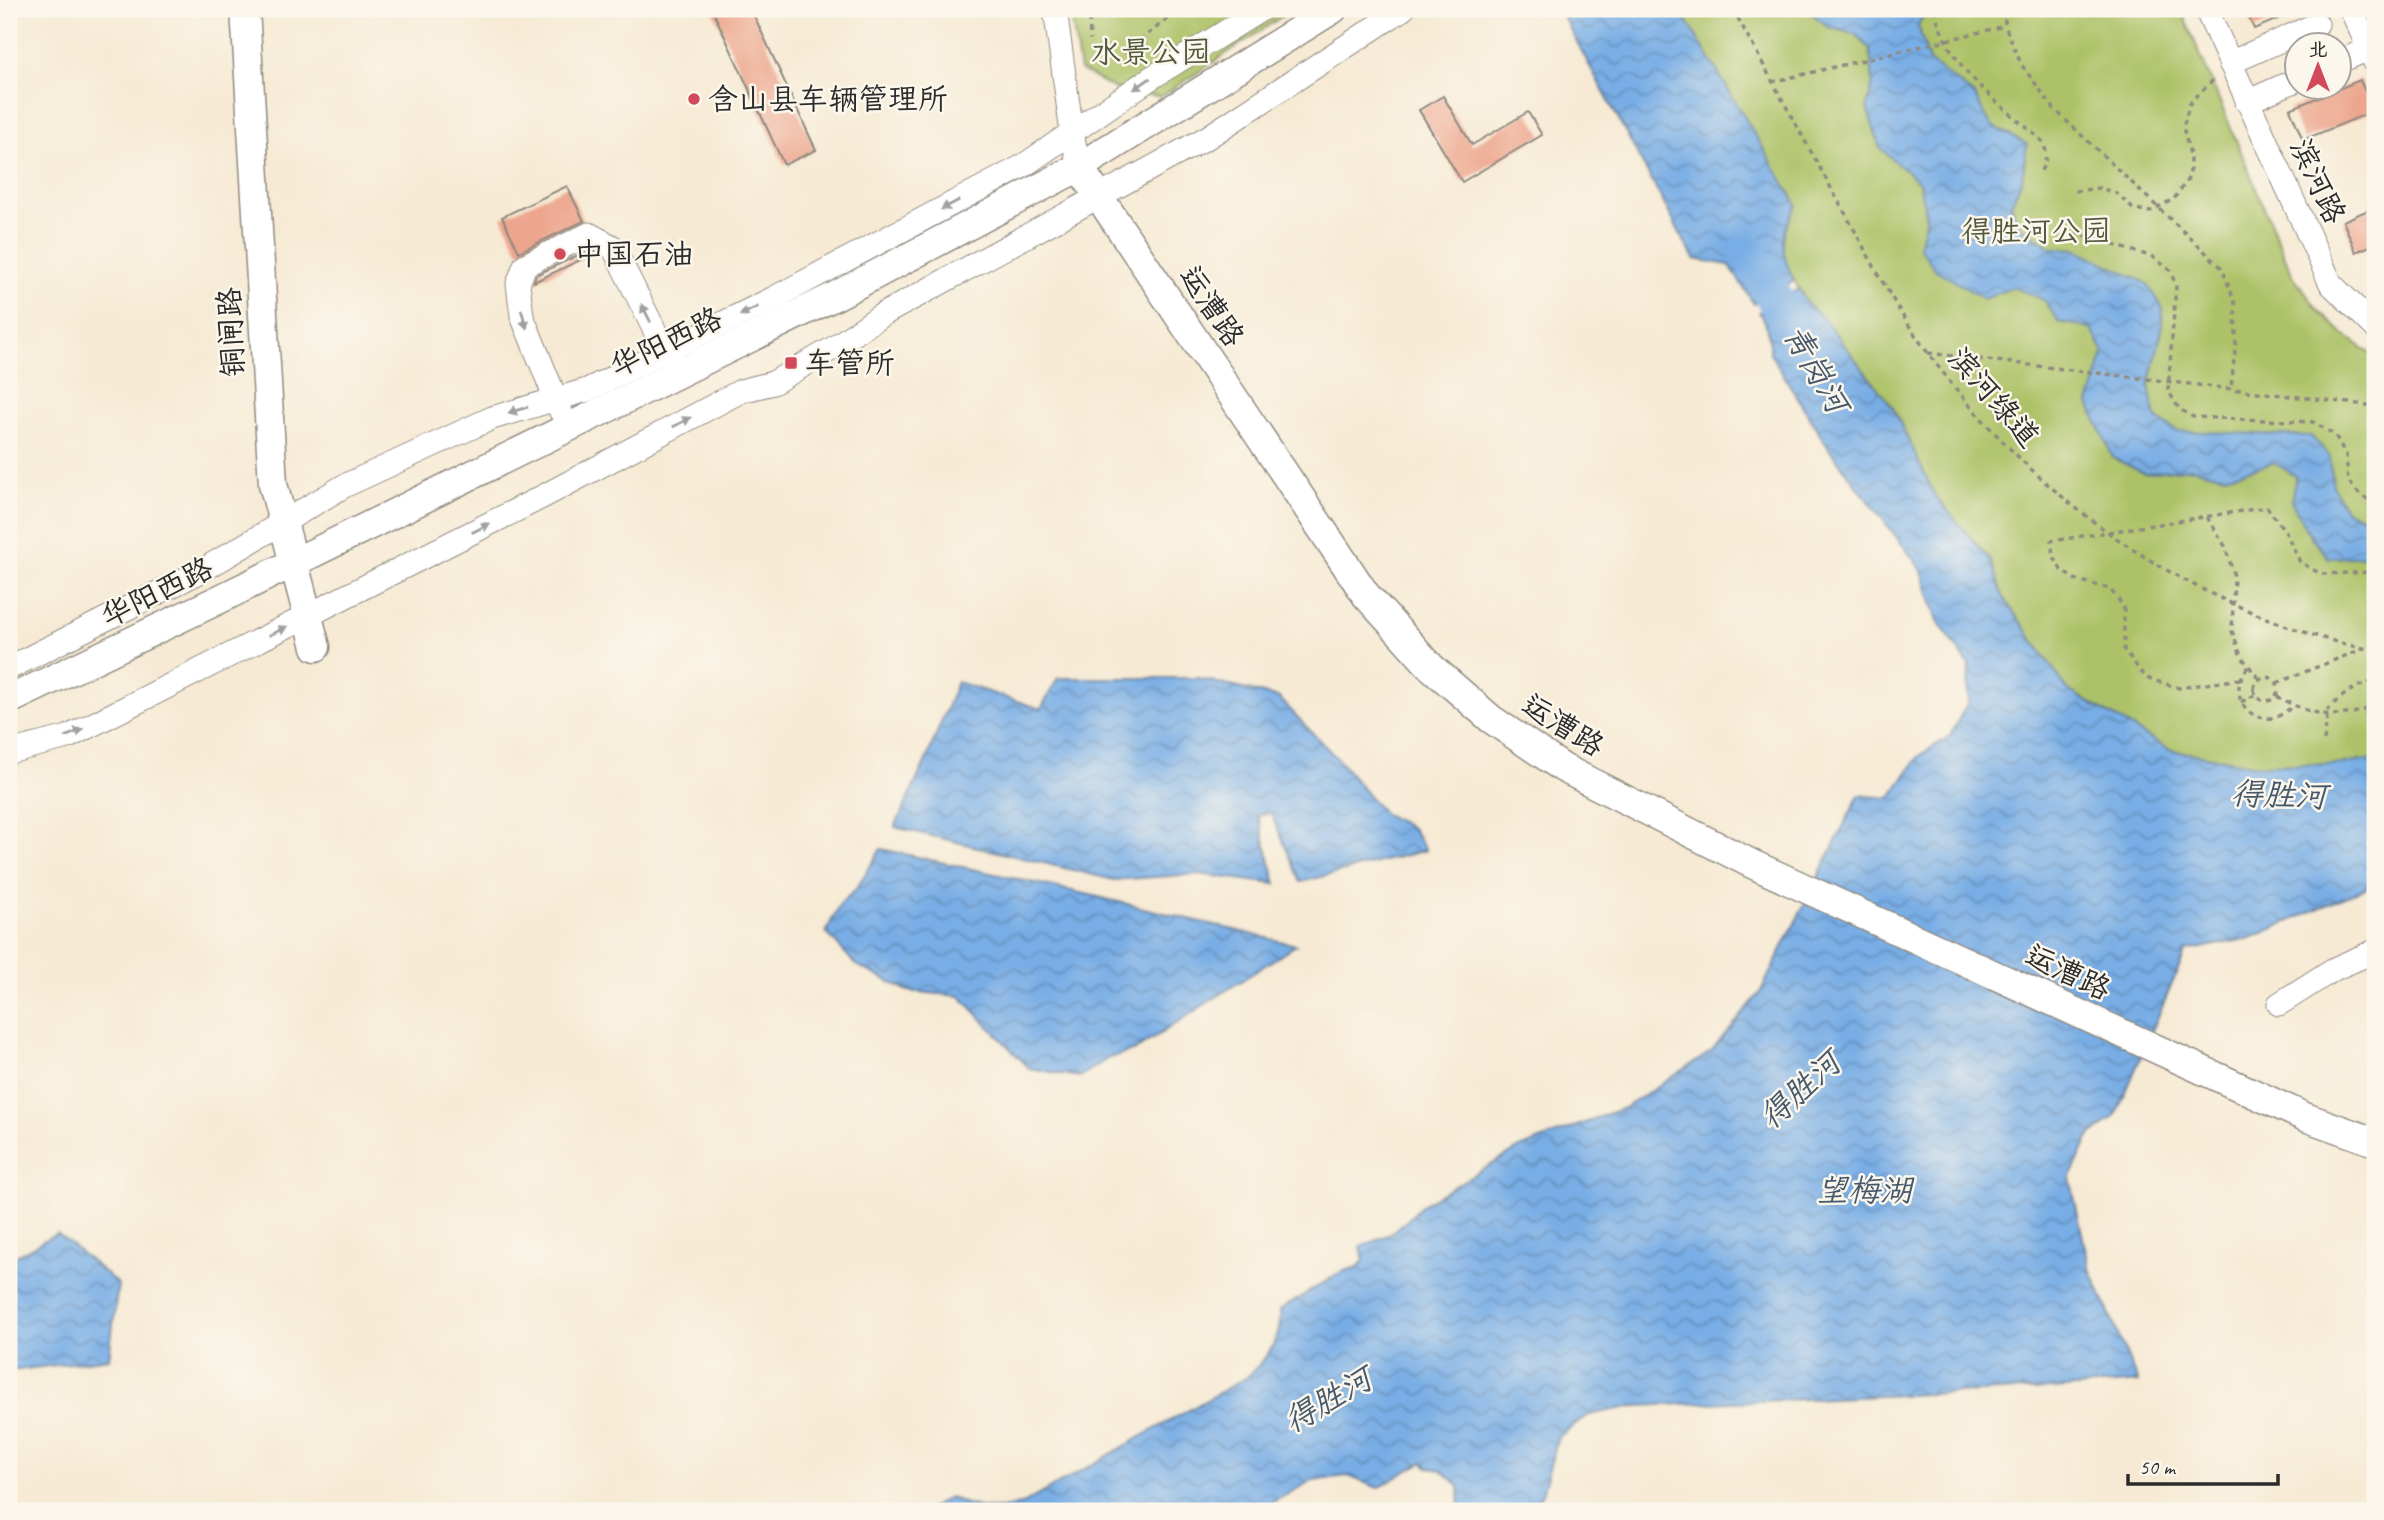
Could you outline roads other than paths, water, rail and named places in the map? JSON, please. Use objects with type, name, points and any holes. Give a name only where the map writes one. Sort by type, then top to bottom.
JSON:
[{"type":"main road","name":"铜闸路","points":[[245,9],[273,484],[316,647]]},
{"type":"main road","name":"华阳西路","points":[[9,700],[567,428],[671,363],[836,295],[1079,167],[1333,9]]},
{"type":"main road","name":"运漕路","points":[[1079,167],[1366,596],[1431,667],[1491,719],[1563,768],[1752,864],[2305,1117],[2375,1142]]},
{"type":"street","name":"运漕路","points":[[1055,9],[1079,167]]},
{"type":"street","points":[[9,668],[173,586],[344,486],[492,418],[671,363],[776,298],[1023,166],[1151,78],[1262,9]]},
{"type":"street","points":[[9,752],[68,737],[544,496],[741,391],[774,383],[835,347],[880,316],[1208,136],[1403,9]]},
{"type":"street","name":"滨河路","points":[[2206,9],[2331,284],[2375,327]]},
{"type":"street","points":[[2351,9],[2372,55],[2352,59]]},
{"type":"street","points":[[2230,64],[2318,24]]},
{"type":"street","points":[[2247,102],[2282,87]]},
{"type":"street","points":[[567,428],[522,316],[519,284],[525,265],[589,234],[613,247],[671,363]]},
{"type":"street","points":[[2279,1004],[2334,969],[2375,951]]},
{"type":"water","points":[[1559,9],[1680,9],[1797,205],[1787,225],[1783,243],[1794,281],[1754,304],[1729,265],[1694,259]]},
{"type":"water","points":[[1806,9],[1922,9],[1924,15],[1918,25],[1929,61],[1974,95],[1991,125],[2027,144],[2022,179],[2011,205],[2020,226],[2052,248],[2076,249],[2148,284],[2163,309],[2161,334],[2149,387],[2156,418],[2177,431],[2311,436],[2330,457],[2333,486],[2346,511],[2375,520],[2375,556],[2329,558],[2312,539],[2291,501],[2296,476],[2274,463],[2225,476],[2192,468],[2144,473],[2113,458],[2089,404],[2104,353],[2091,328],[2059,322],[2044,300],[2013,287],[1984,299],[1936,270],[1919,247],[1926,217],[1919,182],[1880,148],[1867,107],[1873,82],[1870,49],[1855,34],[1830,28]]},
{"type":"water","name":"望梅湖","points":[[1799,289],[1806,303],[1824,319],[1893,408],[1935,496],[1991,561],[2003,597],[2068,690],[2170,750],[2257,765],[2344,764],[2375,759],[2375,884],[2251,938],[2186,951],[2115,1117],[2089,1137],[2070,1178],[2089,1266],[2138,1382],[2052,1389],[1634,1406],[1589,1415],[1558,1437],[1537,1511],[1460,1511],[1459,1486],[1442,1470],[1429,1468],[1423,1462],[1378,1488],[1348,1476],[1313,1480],[1257,1511],[925,1511],[950,1497],[968,1505],[986,1508],[1005,1508],[1024,1503],[1247,1377],[1261,1363],[1276,1339],[1280,1310],[1341,1272],[1358,1267],[1364,1261],[1361,1246],[1387,1235],[1409,1219],[1422,1205],[1520,1148],[1626,1107],[1712,1051],[1760,993],[1859,795],[1890,798],[1919,756],[1950,736],[1968,702],[1969,665],[1938,621],[1921,569],[1829,449],[1770,353],[1768,331],[1759,312]]},
{"type":"water","points":[[1058,678],[1198,678],[1279,698],[1342,764],[1383,813],[1412,828],[1426,850],[1301,882],[1271,813],[1258,815],[1276,884],[1198,874],[1114,880],[895,827],[927,758],[957,682],[1041,709]]},
{"type":"water","points":[[881,849],[1090,895],[1296,945],[1135,1050],[1109,1058],[1079,1077],[1029,1068],[960,996],[908,991],[856,965],[826,932],[840,904],[856,889]]},
{"type":"water","points":[[57,1233],[118,1284],[109,1358],[9,1371],[9,1260]]},
{"type":"waterway","name":"青岗河","points":[[1747,249],[1801,345]]},
{"type":"place","name":"含山县车辆管理所","points":[[694,99]]},
{"type":"place","name":"中国石油","points":[[560,254]]},
{"type":"place","name":"车管所","points":[[791,363]]},
{"type":"park label","name":"水景公园","points":[[1151,52]]},
{"type":"park label","name":"得胜河公园","points":[[2036,231]]},
{"type":"water label","name":"得胜河","points":[[2279,795]]},
{"type":"water label","name":"得胜河","points":[[1800,1090]]},
{"type":"water label","name":"得胜河","points":[[1328,1400]]}]
